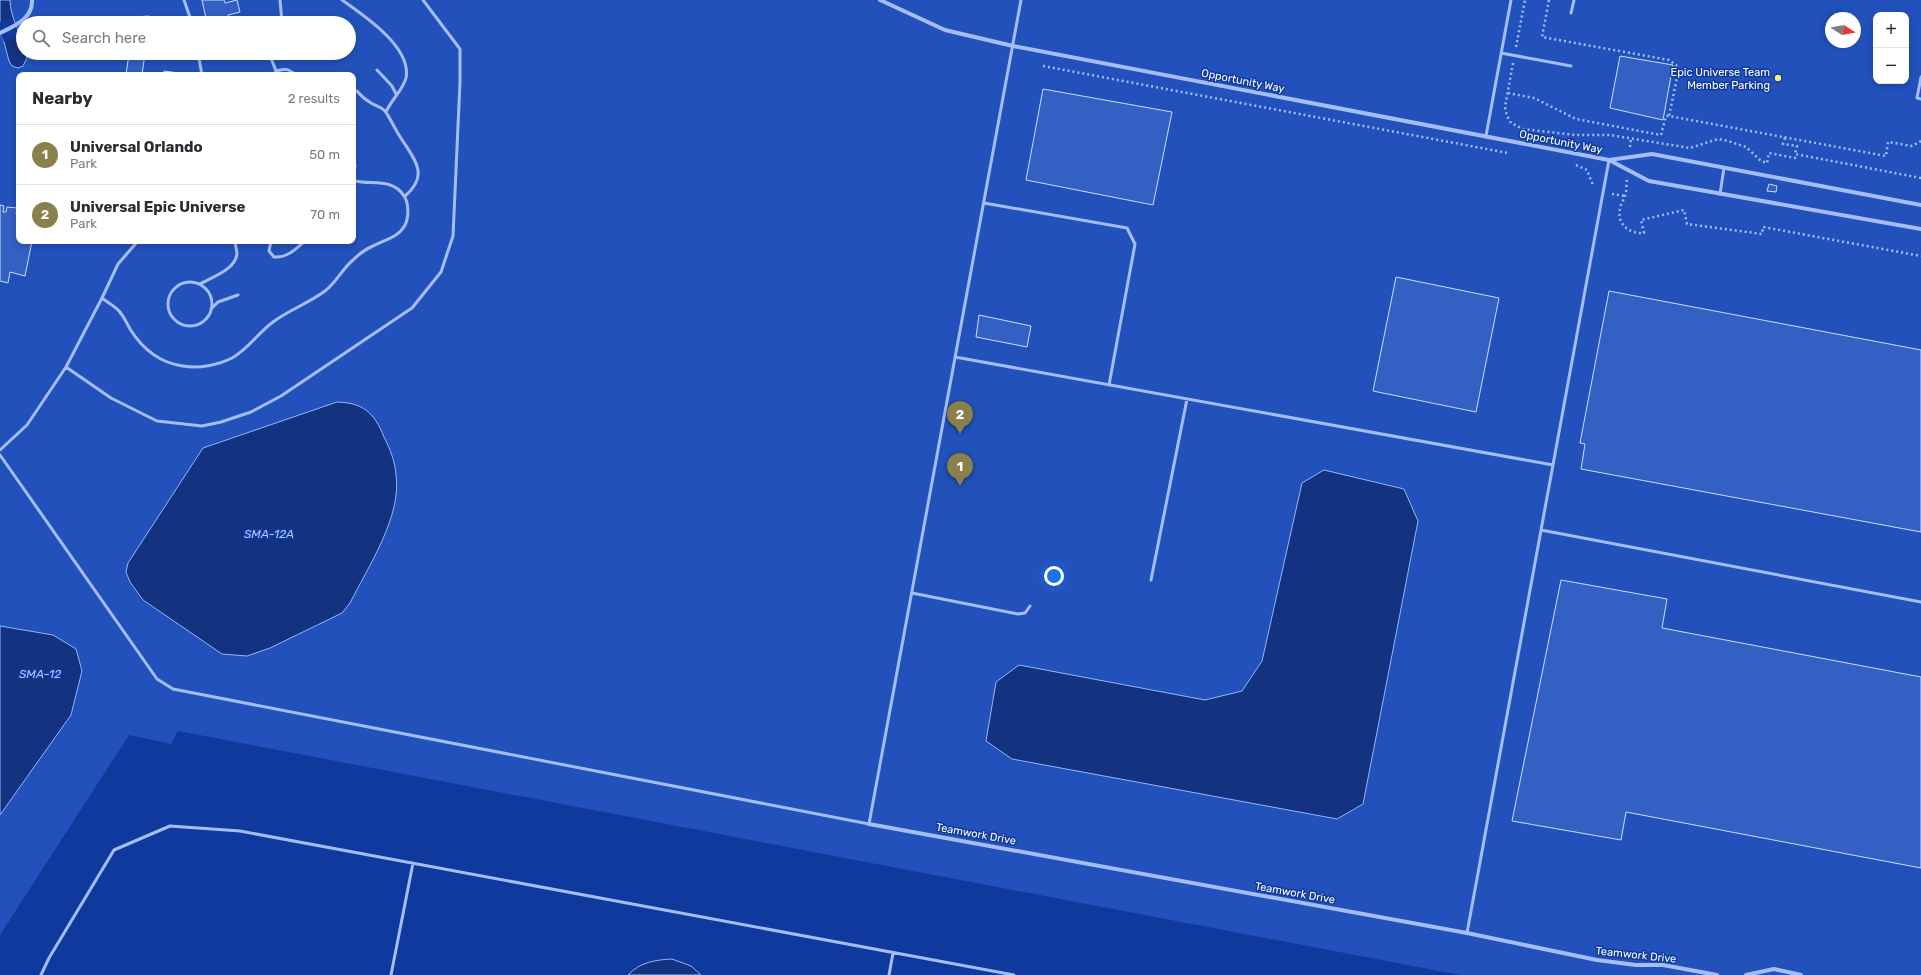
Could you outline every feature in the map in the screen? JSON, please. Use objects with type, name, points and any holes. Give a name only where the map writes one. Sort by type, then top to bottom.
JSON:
[{"type":"street","points":[[26,16],[32,7],[32,0]]},
{"type":"street","name":"Opportunity Way","points":[[880,0],[945,30],[1013,46],[1609,160],[1649,181],[1921,229]]},
{"type":"street","points":[[0,33],[16,25]]},
{"type":"street","name":"Opportunity Way","points":[[1609,160],[1652,154],[1921,204]]},
{"type":"street","name":"Teamwork Drive","points":[[869,824],[1467,933],[1597,960],[1636,965],[1663,965],[1717,975]]},
{"type":"street","points":[[1746,975],[1774,970],[1801,975]]},
{"type":"lane","points":[[184,0],[190,16]]},
{"type":"lane","points":[[280,0],[281,16]]},
{"type":"lane","points":[[342,0],[378,27],[403,57],[406,77],[386,112]]},
{"type":"lane","points":[[66,367],[111,398],[158,421],[185,426],[202,426],[221,422],[251,412],[281,396],[412,308],[441,272],[453,236],[460,82],[460,49],[423,0]]},
{"type":"lane","points":[[0,455],[157,679],[174,689],[869,824],[1022,0]]},
{"type":"lane","points":[[1486,136],[1511,0]]},
{"type":"lane","points":[[1571,13],[1574,0]]},
{"type":"lane","points":[[1501,53],[1571,66]]},
{"type":"lane","points":[[199,60],[201,72]]},
{"type":"lane","points":[[272,60],[276,71],[282,69],[292,72]]},
{"type":"lane","points":[[377,70],[392,86],[396,94]]},
{"type":"lane","points":[[1921,77],[1917,98],[1921,99]]},
{"type":"lane","points":[[357,91],[371,103],[386,112],[415,159],[418,169],[418,182],[413,190],[405,196]]},
{"type":"lane","points":[[1467,933],[1609,160]]},
{"type":"lane","points":[[1720,194],[1724,168]]},
{"type":"lane","points":[[102,298],[117,309],[140,343],[165,362],[194,368],[217,364],[241,353],[260,333],[278,318],[323,292],[333,284],[352,260],[371,246],[398,234],[405,225],[408,216],[408,205],[405,196],[396,188],[388,184],[356,183]]},
{"type":"lane","points":[[984,203],[1127,228],[1135,244],[1109,385]]},
{"type":"lane","points":[[0,450],[27,424],[66,367],[118,264],[135,244]]},
{"type":"lane","points":[[200,284],[227,269],[235,260],[237,254],[235,244]]},
{"type":"lane","points":[[270,244],[269,251],[274,257],[280,257],[291,253],[302,244]]},
{"type":"lane","points":[[211,309],[210,294],[200,284],[186,281],[174,288],[167,301],[170,315],[181,324],[189,326],[203,322],[211,309],[218,302],[238,295]]},
{"type":"lane","points":[[955,357],[1553,465]]},
{"type":"lane","points":[[1152,580],[1187,399]]},
{"type":"lane","points":[[1541,530],[1921,602]]},
{"type":"lane","points":[[912,593],[1018,614],[1025,614],[1030,606]]},
{"type":"lane","points":[[41,975],[49,958],[114,850],[170,826],[240,831],[1014,975]]},
{"type":"lane","points":[[391,975],[412,863]]},
{"type":"lane","points":[[889,975],[893,953]]},
{"type":"path","points":[[1525,0],[1505,107],[1507,116],[1511,123],[1523,129],[1575,136],[1592,134],[1631,138],[1690,148],[1718,139],[1746,147],[1761,161],[1767,163],[1769,153],[1795,158],[1797,146],[1783,144],[1785,138]]},
{"type":"path","points":[[1508,93],[1534,98],[1576,119],[1661,135],[1666,116],[1669,116],[1678,72],[1676,65],[1669,60],[1542,37],[1549,0]]},
{"type":"path","points":[[1043,66],[1511,153]]},
{"type":"path","points":[[1669,116],[1886,156],[1888,142],[1912,146],[1921,141]]},
{"type":"path","points":[[1629,157],[1631,138]]},
{"type":"path","points":[[1795,154],[1921,178]]},
{"type":"path","points":[[1570,164],[1587,170],[1593,183],[1593,190],[1625,196]]},
{"type":"path","points":[[1628,170],[1625,196],[1621,205],[1620,217],[1621,224],[1630,232],[1644,233],[1641,220],[1684,210],[1688,224],[1762,234],[1763,227],[1921,256]]},
{"type":"shaded area","points":[[0,0],[1921,0],[1921,975],[1460,975],[178,731],[171,744],[129,735],[0,935]]},
{"type":"water","points":[[0,0],[10,0],[12,14],[16,26],[16,60],[26,60],[23,66],[18,68],[12,66],[0,33]]},
{"type":"water","name":"SMA-12A","points":[[337,402],[354,404],[372,415],[388,446],[396,475],[394,507],[389,524],[382,541],[350,603],[342,613],[270,648],[247,656],[222,654],[143,600],[130,582],[126,572],[128,563],[203,448]]},
{"type":"water","points":[[1324,470],[1404,489],[1418,521],[1363,804],[1337,819],[1012,759],[986,741],[996,682],[1019,665],[1205,700],[1242,691],[1262,661],[1302,483]]},
{"type":"water","name":"SMA-12","points":[[0,626],[53,635],[76,649],[82,671],[71,715],[0,815]]},
{"type":"water","points":[[672,959],[691,966],[701,975],[628,975],[638,967],[648,962]]},
{"type":"pier","points":[[12,17],[16,26],[16,38],[4,42],[0,33],[0,22]]},
{"type":"building","points":[[202,0],[224,0],[225,3],[237,0],[240,12],[228,16],[205,16]]},
{"type":"building","points":[[1620,56],[1673,65],[1663,120],[1610,108]]},
{"type":"building","points":[[128,60],[144,60],[142,72],[126,72]]},
{"type":"building","points":[[1043,89],[1172,112],[1153,205],[1026,180]]},
{"type":"building","points":[[1769,184],[1777,186],[1776,192],[1767,191]]},
{"type":"building","points":[[0,205],[4,206],[3,212],[6,212],[7,207],[16,208],[16,244],[31,244],[25,276],[10,272],[8,283],[0,281]]},
{"type":"building","points":[[1396,277],[1499,298],[1476,412],[1373,391]]},
{"type":"building","points":[[1609,291],[1921,350],[1921,532],[1581,469],[1585,444],[1580,443]]},
{"type":"building","points":[[979,315],[1031,326],[1027,347],[976,337]]},
{"type":"building","points":[[1561,580],[1667,599],[1662,628],[1921,677],[1921,868],[1626,812],[1621,840],[1512,821]]},
{"type":"place","name":"Epic Universe Team Member Parking","points":[[1778,78]]},
{"type":"place","name":"Universal Epic Universe","points":[[960,434]]},
{"type":"place","name":"Universal Orlando","points":[[960,486]]}]
